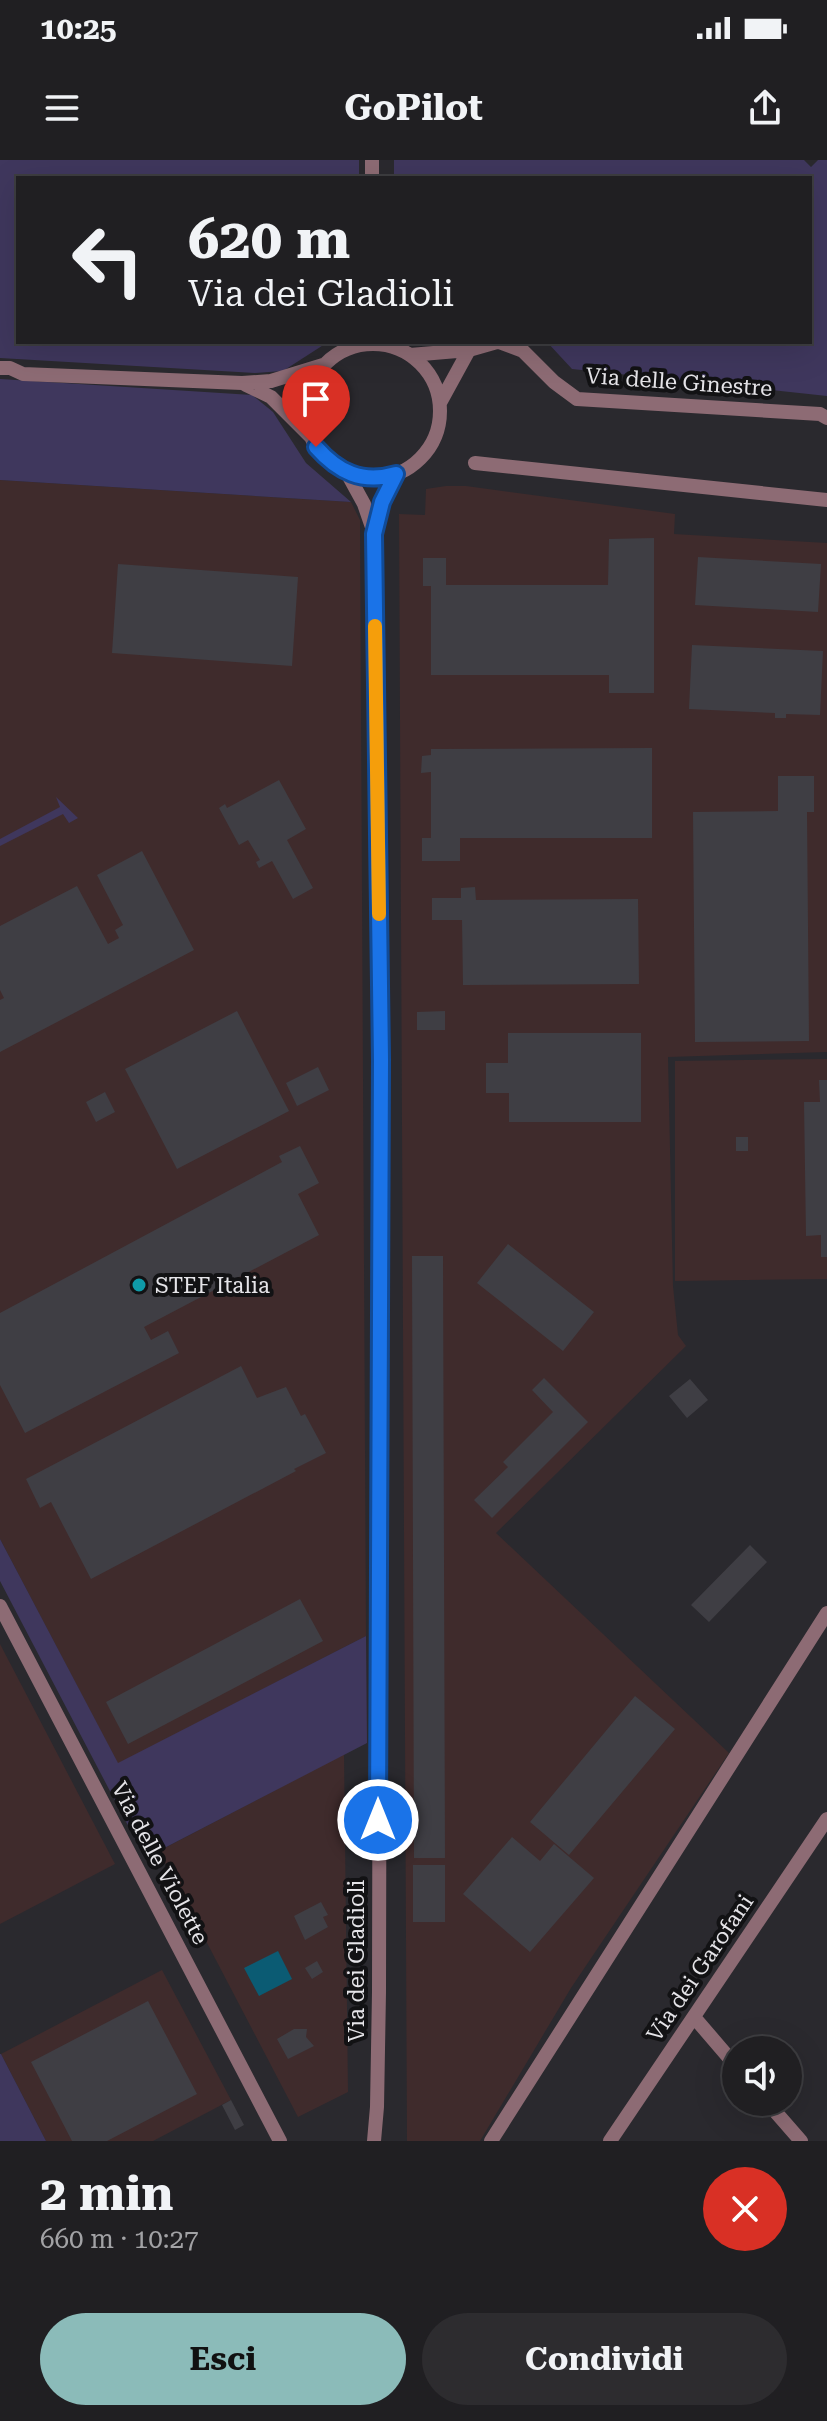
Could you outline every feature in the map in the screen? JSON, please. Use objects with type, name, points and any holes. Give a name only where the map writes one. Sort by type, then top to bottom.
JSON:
[{"type":"street","points":[[310,436],[305,413],[307,395],[316,373],[345,346],[384,344],[403,349],[421,363],[433,380],[440,403]]},
{"type":"street","name":"Via delle Ginestre","points":[[403,349],[469,350],[491,344]]},
{"type":"street","name":"Via delle Ginestre","points":[[504,344],[523,351],[554,382],[577,399],[820,414],[827,418]]},
{"type":"street","points":[[440,403],[469,350]]},
{"type":"street","points":[[0,375],[242,383],[271,381],[323,365]]},
{"type":"street","points":[[0,368],[10,368],[23,374]]},
{"type":"street","points":[[242,383],[271,397],[310,436]]},
{"type":"street","name":"Via dei Gladioli","points":[[373,2140],[379,2006],[381,1060],[374,534],[382,502],[396,474],[423,457],[434,439],[440,403]]},
{"type":"street","name":"Via dei Gladioli","points":[[310,436],[331,465],[347,473],[364,504],[374,534]]},
{"type":"street","points":[[475,463],[827,500]]},
{"type":"street","points":[[347,473],[370,479],[396,474]]},
{"type":"street","name":"Via delle Violette","points":[[0,1606],[280,2141]]},
{"type":"street","points":[[491,2141],[827,1613]]},
{"type":"street","name":"Via dei Garofani","points":[[610,2141],[827,1819]]},
{"type":"street","points":[[694,2017],[722,2050]]},
{"type":"street","points":[[779,2116],[801,2141]]},
{"type":"shaded area","points":[[0,160],[359,160],[359,176],[16,176],[16,344],[325,344],[283,371],[255,373],[0,358]]},
{"type":"shaded area","points":[[394,160],[804,160],[811,167],[818,160],[827,160],[827,396],[572,369],[549,344],[812,344],[812,176],[394,176]]},
{"type":"shaded area","points":[[0,379],[252,395],[273,412],[306,463],[351,502],[0,480]]},
{"type":"shaded area","points":[[0,480],[351,502],[360,520],[366,1636],[118,1764],[0,1539]]},
{"type":"shaded area","points":[[466,486],[675,514],[674,534],[827,543],[827,1052],[668,1057],[673,1286],[678,1335],[686,1346],[496,1533],[729,1753],[571,1988],[480,2141],[407,2141],[399,514],[425,515],[426,489]]},
{"type":"shaded area","points":[[56,797],[78,818],[69,823],[63,814],[0,846],[0,839],[60,807]]},
{"type":"shaded area","points":[[827,1059],[827,1279],[675,1281],[675,1061]]},
{"type":"shaded area","points":[[0,1539],[118,1763],[366,1636],[367,1743],[145,1858],[0,1581]]},
{"type":"shaded area","points":[[0,1644],[115,1864],[0,1924]]},
{"type":"shaded area","points":[[344,1754],[348,2092],[298,2117],[159,1851]]},
{"type":"shaded area","points":[[162,1970],[231,2100],[153,2141],[46,2141],[1,2054]]},
{"type":"shaded area","points":[[1,2054],[46,2141],[0,2141]]},
{"type":"water","points":[[278,1951],[292,1979],[259,1996],[244,1968]]},
{"type":"building","points":[[654,538],[654,693],[609,693],[609,675],[431,675],[431,586],[423,586],[423,558],[446,558],[446,585],[608,585],[609,539]]},
{"type":"building","points":[[698,557],[821,564],[818,612],[695,605]]},
{"type":"building","points":[[118,564],[298,577],[292,666],[112,653]]},
{"type":"building","points":[[692,645],[823,651],[820,715],[786,714],[786,718],[775,718],[775,713],[689,709]]},
{"type":"building","points":[[652,748],[652,838],[460,838],[460,861],[422,861],[422,838],[431,838],[431,772],[421,773],[422,756],[431,755],[431,749]]},
{"type":"building","points":[[778,776],[814,776],[814,812],[807,812],[809,1041],[695,1042],[693,812],[778,811]]},
{"type":"building","points":[[279,780],[306,829],[287,840],[313,888],[293,899],[272,861],[259,868],[256,862],[260,860],[248,840],[239,845],[219,808],[225,804],[227,808]]},
{"type":"building","points":[[142,851],[194,950],[0,1052],[0,1000],[4,998],[0,990],[0,926],[77,886],[108,944],[119,938],[115,930],[123,925],[97,875]]},
{"type":"building","points":[[475,887],[476,900],[638,899],[639,984],[463,985],[462,920],[432,920],[432,898],[461,898],[461,888]]},
{"type":"building","points":[[237,1011],[289,1111],[177,1169],[125,1069]]},
{"type":"building","points":[[445,1011],[445,1030],[417,1030],[417,1012]]},
{"type":"building","points":[[508,1033],[641,1033],[641,1122],[509,1122],[509,1093],[486,1093],[486,1063],[508,1063]]},
{"type":"building","points":[[318,1067],[329,1090],[297,1106],[286,1083]]},
{"type":"building","points":[[819,1080],[827,1080],[827,1257],[821,1257],[821,1235],[806,1236],[804,1102],[820,1102]]},
{"type":"building","points":[[105,1092],[115,1112],[96,1122],[86,1102]]},
{"type":"building","points":[[736,1137],[748,1137],[748,1151],[736,1151]]},
{"type":"building","name":"STEF Italia","points":[[300,1146],[319,1183],[298,1194],[319,1235],[144,1327],[151,1340],[168,1331],[179,1353],[25,1433],[0,1385],[0,1313],[282,1162],[279,1156]]},
{"type":"building","points":[[508,1244],[594,1312],[563,1351],[477,1283]]},
{"type":"building","points":[[412,1256],[443,1256],[445,1858],[414,1858]]},
{"type":"building","points":[[241,1366],[257,1398],[286,1387],[326,1453],[91,1579],[51,1502],[40,1508],[26,1479]]},
{"type":"building","points":[[544,1378],[588,1422],[492,1518],[474,1500],[508,1467],[503,1462],[553,1412],[532,1390]]},
{"type":"building","points":[[690,1379],[708,1400],[687,1418],[669,1396]]},
{"type":"building","points":[[750,1545],[767,1562],[709,1622],[691,1605]]},
{"type":"building","points":[[300,1599],[323,1641],[128,1744],[106,1702]]},
{"type":"building","points":[[635,1696],[675,1729],[569,1855],[530,1822]]},
{"type":"building","points":[[512,1837],[540,1861],[554,1844],[594,1878],[530,1952],[463,1894]]},
{"type":"building","points":[[413,1865],[445,1865],[445,1922],[413,1922]]},
{"type":"building","points":[[321,1902],[328,1915],[323,1917],[328,1927],[305,1940],[294,1916]]},
{"type":"building","points":[[317,1961],[323,1972],[312,1979],[305,1968]]},
{"type":"building","points":[[148,2001],[197,2094],[107,2141],[72,2141],[31,2062]]},
{"type":"building","points":[[294,2029],[307,2029],[306,2037],[314,2046],[288,2059],[277,2039]]},
{"type":"building","points":[[231,2100],[244,2125],[235,2130],[222,2105]]},
{"type":"slow traffic","points":[[375,626],[379,914]]},
{"type":"place","name":"STEF Italia","points":[[139,1285]]},
{"type":"route","points":[[316,447],[331,465],[347,473],[370,479],[396,474],[382,502],[374,534],[381,1060],[378,1820]]}]
